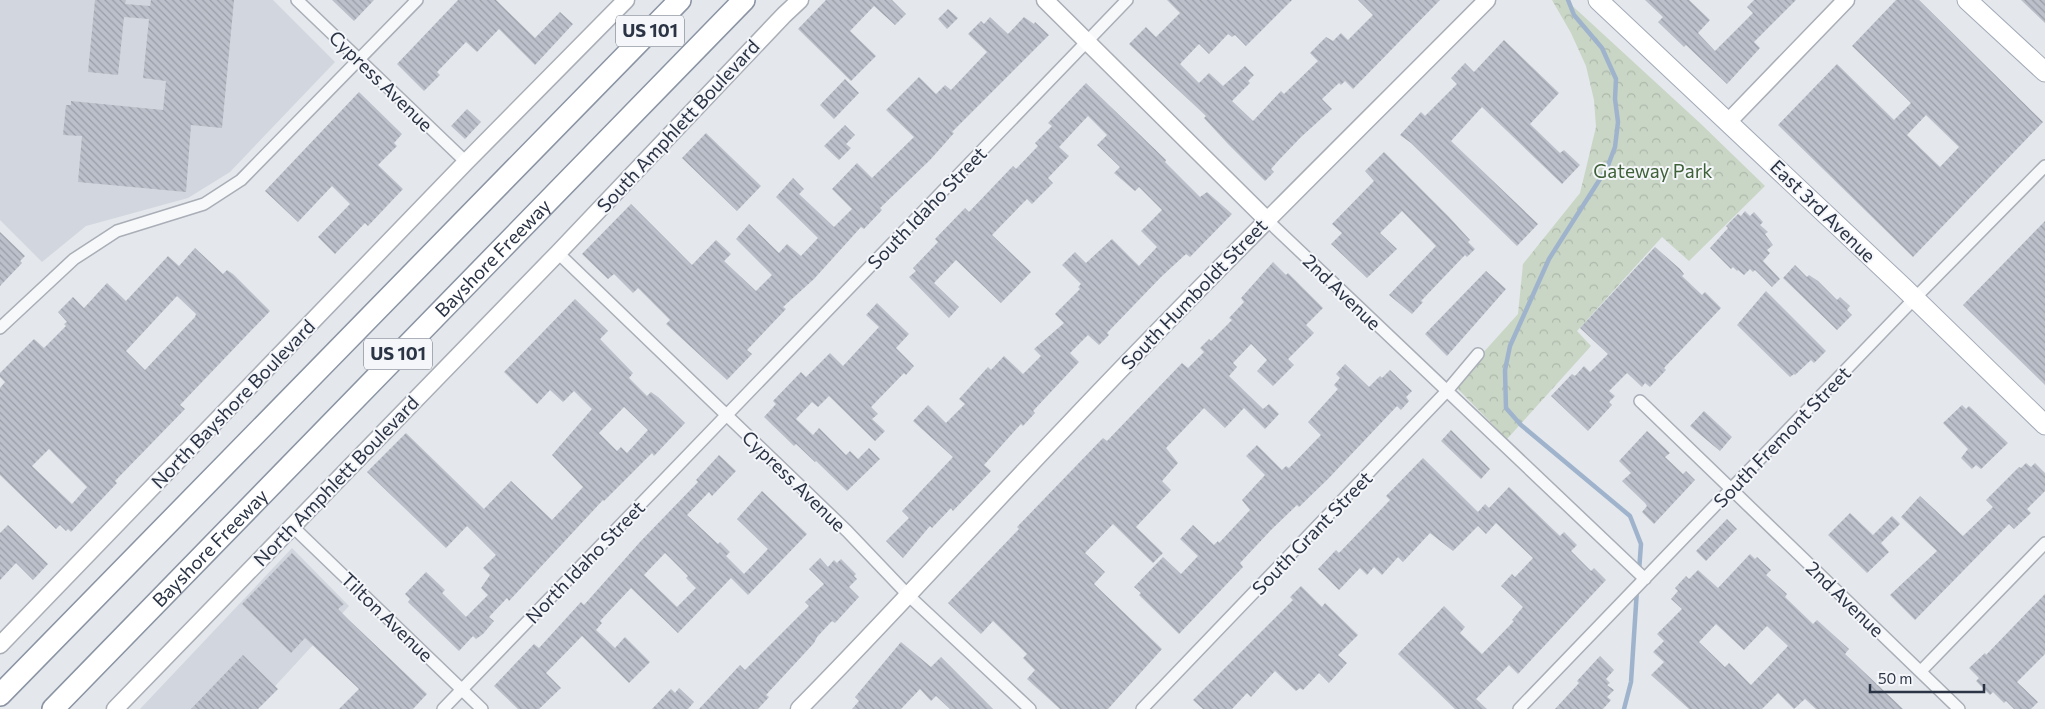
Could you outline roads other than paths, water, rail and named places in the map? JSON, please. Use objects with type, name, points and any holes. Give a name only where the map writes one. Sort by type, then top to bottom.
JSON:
[{"type":"highway","points":[[620,62],[666,0]]},
{"type":"highway","name":"US 101","points":[[0,695],[680,0]]},
{"type":"highway","name":"Bayshore Freeway","points":[[52,709],[744,0]]},
{"type":"main road","name":"East 3rd Avenue","points":[[1598,0],[1729,121],[2045,425]]},
{"type":"main road","points":[[1967,0],[2045,72]]},
{"type":"street","name":"Cypress Avenue","points":[[297,0],[466,162]]},
{"type":"street","points":[[0,328],[74,259],[117,231],[204,204],[241,180],[417,0]]},
{"type":"street","name":"North Bayshore Boulevard","points":[[0,645],[466,162],[626,0]]},
{"type":"street","name":"South Amphlett Boulevard","points":[[558,253],[800,0]]},
{"type":"street","name":"2nd Avenue","points":[[1045,0],[1266,219],[1644,579]]},
{"type":"street","name":"South Idaho Street","points":[[727,416],[1127,0]]},
{"type":"street","name":"South Humboldt Street","points":[[799,709],[909,596],[1066,426],[1266,219],[1487,0]]},
{"type":"street","points":[[1729,121],[1846,0]]},
{"type":"street","name":"South Fremont Street","points":[[1519,709],[1915,298],[2045,166]]},
{"type":"street","name":"Cypress Avenue","points":[[558,253],[847,531],[909,596],[1030,709]]},
{"type":"street","name":"North Amphlett Boulevard","points":[[115,709],[558,253]]},
{"type":"street","name":"South Grant Street","points":[[1142,709],[1446,392],[1478,354]]},
{"type":"street","name":"2nd Avenue","points":[[1640,401],[1959,709]]},
{"type":"street","name":"North Idaho Street","points":[[443,709],[727,416]]},
{"type":"street","name":"Tilton Avenue","points":[[292,526],[482,709]]},
{"type":"street","points":[[1921,671],[2045,543]]},
{"type":"waterway","points":[[1568,0],[1574,15],[1602,48],[1616,79],[1615,99],[1618,122],[1615,147],[1607,168],[1549,259],[1510,346],[1505,370],[1506,408],[1521,425],[1630,516],[1641,544],[1639,571]]},
{"type":"waterway","points":[[1624,709],[1631,682],[1637,589]]},
{"type":"park label","name":"Gateway Park","points":[[1653,171]]}]
